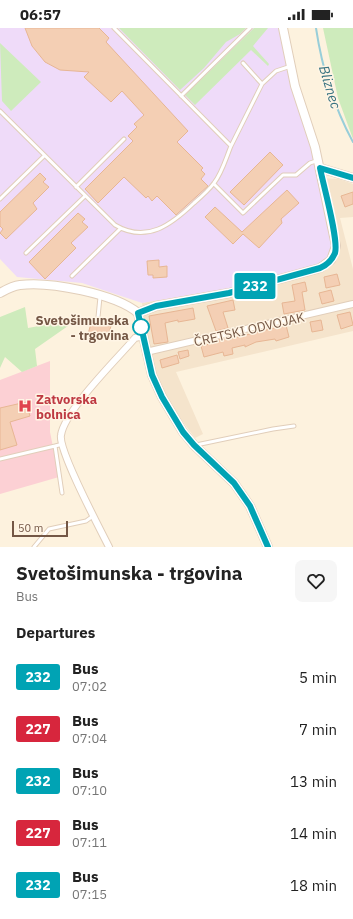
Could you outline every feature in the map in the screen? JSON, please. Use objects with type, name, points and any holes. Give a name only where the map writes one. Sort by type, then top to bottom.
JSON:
[{"type":"street","points":[[138,313],[156,306],[229,293],[320,268],[332,260],[336,246],[319,164],[294,86],[283,28]]},
{"type":"street","points":[[319,164],[353,178]]},
{"type":"street","points":[[0,293],[10,287],[32,284],[76,290],[100,295],[126,305],[138,313],[152,375],[162,397],[183,432],[194,445],[234,483],[250,506],[268,547]]},
{"type":"street","name":"ČRETSKI ODVOJAK","points":[[146,352],[353,304]]},
{"type":"street","points":[[109,547],[93,516],[66,456],[61,436],[65,422],[79,402],[135,338],[143,336]]},
{"type":"lane","points":[[114,28],[231,146]]},
{"type":"lane","points":[[181,96],[250,28]]},
{"type":"lane","points":[[243,63],[262,84]]},
{"type":"lane","points":[[0,112],[108,219],[121,228],[148,231],[165,227],[181,216],[214,184],[262,84],[276,71],[290,66]]},
{"type":"lane","points":[[76,187],[124,139]]},
{"type":"lane","points":[[0,199],[44,156]]},
{"type":"lane","points":[[214,184],[243,213],[283,174],[296,175],[310,163],[319,164]]},
{"type":"lane","points":[[26,253],[84,196]]},
{"type":"lane","points":[[72,276],[121,228]]},
{"type":"lane","points":[[98,317],[100,295]]},
{"type":"lane","points":[[194,445],[294,426]]},
{"type":"lane","points":[[0,459],[62,444]]},
{"type":"lane","points":[[56,446],[62,493]]},
{"type":"lane","points":[[34,547],[49,529],[86,522],[93,516]]},
{"type":"shaded area","points":[[0,28],[282,28],[285,53],[319,178],[333,247],[331,256],[320,265],[249,285],[142,303],[82,283],[17,277],[0,259]]},
{"type":"shaded area","points":[[319,178],[339,179],[353,184],[353,217],[340,218],[353,269],[353,331],[176,372],[203,434],[195,438],[168,402],[155,374],[150,356],[142,303],[320,265]]},
{"type":"shaded area","name":"Zatvorska bolnica","points":[[50,361],[50,432],[59,477],[0,494],[0,380]]},
{"type":"green space","points":[[119,28],[246,28],[240,34],[226,42],[204,68],[180,90]]},
{"type":"green space","points":[[254,28],[268,28],[253,46],[269,64],[268,66],[251,50],[195,105],[185,95]]},
{"type":"green space","points":[[323,28],[353,28],[353,139],[338,98]]},
{"type":"green space","points":[[0,43],[41,82],[11,111],[2,101]]},
{"type":"green space","points":[[25,307],[28,328],[78,319],[35,349],[37,366],[22,372],[5,357],[0,368],[0,317]]},
{"type":"building","points":[[25,28],[99,28],[109,38],[106,42],[188,131],[177,142],[203,168],[201,170],[205,174],[201,179],[208,186],[176,215],[157,196],[152,201],[148,196],[146,198],[124,177],[98,203],[85,189],[133,141],[128,136],[137,127],[134,124],[144,115],[122,91],[111,102],[84,77],[89,72],[60,70],[45,62],[32,46]]},
{"type":"building","points":[[270,152],[283,165],[244,205],[230,192]]},
{"type":"building","points":[[40,173],[46,179],[43,182],[49,187],[33,203],[37,209],[6,239],[0,233],[3,229],[0,226],[0,212]]},
{"type":"building","points":[[287,190],[299,203],[281,219],[282,223],[259,248],[243,234],[233,244],[205,217],[215,207],[242,232]]},
{"type":"building","points":[[353,192],[353,204],[345,207],[341,196]]},
{"type":"building","points":[[78,213],[85,219],[82,222],[88,227],[71,243],[76,248],[45,279],[29,262]]},
{"type":"building","points":[[159,260],[159,267],[167,266],[167,277],[153,278],[153,275],[148,275],[147,261]]},
{"type":"building","points":[[337,274],[340,285],[326,288],[324,277]]},
{"type":"building","points":[[305,282],[307,291],[302,292],[305,310],[284,314],[282,303],[295,301],[292,285]]},
{"type":"building","points":[[331,290],[334,301],[322,304],[319,293]]},
{"type":"building","points":[[233,300],[235,310],[223,312],[228,328],[216,331],[207,306]]},
{"type":"building","points":[[193,308],[195,319],[178,322],[178,320],[165,323],[168,342],[154,344],[149,316]]},
{"type":"building","points":[[350,312],[353,325],[341,329],[337,315]]},
{"type":"building","points":[[92,320],[111,326],[107,339],[88,334]]},
{"type":"building","points":[[321,320],[323,330],[312,332],[310,322]]},
{"type":"building","points":[[286,325],[289,337],[276,341],[275,339],[256,342],[245,347],[245,345],[232,348],[233,354],[224,356],[223,352],[204,357],[201,346],[219,342],[218,340],[230,337],[230,339]]},
{"type":"building","points":[[188,350],[189,356],[180,359],[178,352]]},
{"type":"building","points":[[177,355],[179,363],[162,368],[160,360]]},
{"type":"building","points":[[26,402],[30,416],[10,422],[17,445],[0,450],[0,408]]},
{"type":"waterway","name":"Bliznec","points":[[316,28],[325,72],[340,115],[353,142]]},
{"type":"bus line","name":"232","points":[[268,547],[250,506],[234,483],[194,445],[183,432],[162,397],[152,375],[138,313],[156,306],[229,293],[320,268],[326,265],[332,260],[336,246],[320,168],[329,169],[353,178]]},
{"type":"place","name":"Svetošimunska - trgovina","points":[[141,327]]},
{"type":"place","name":"Zatvorska bolnica","points":[[25,406]]}]
